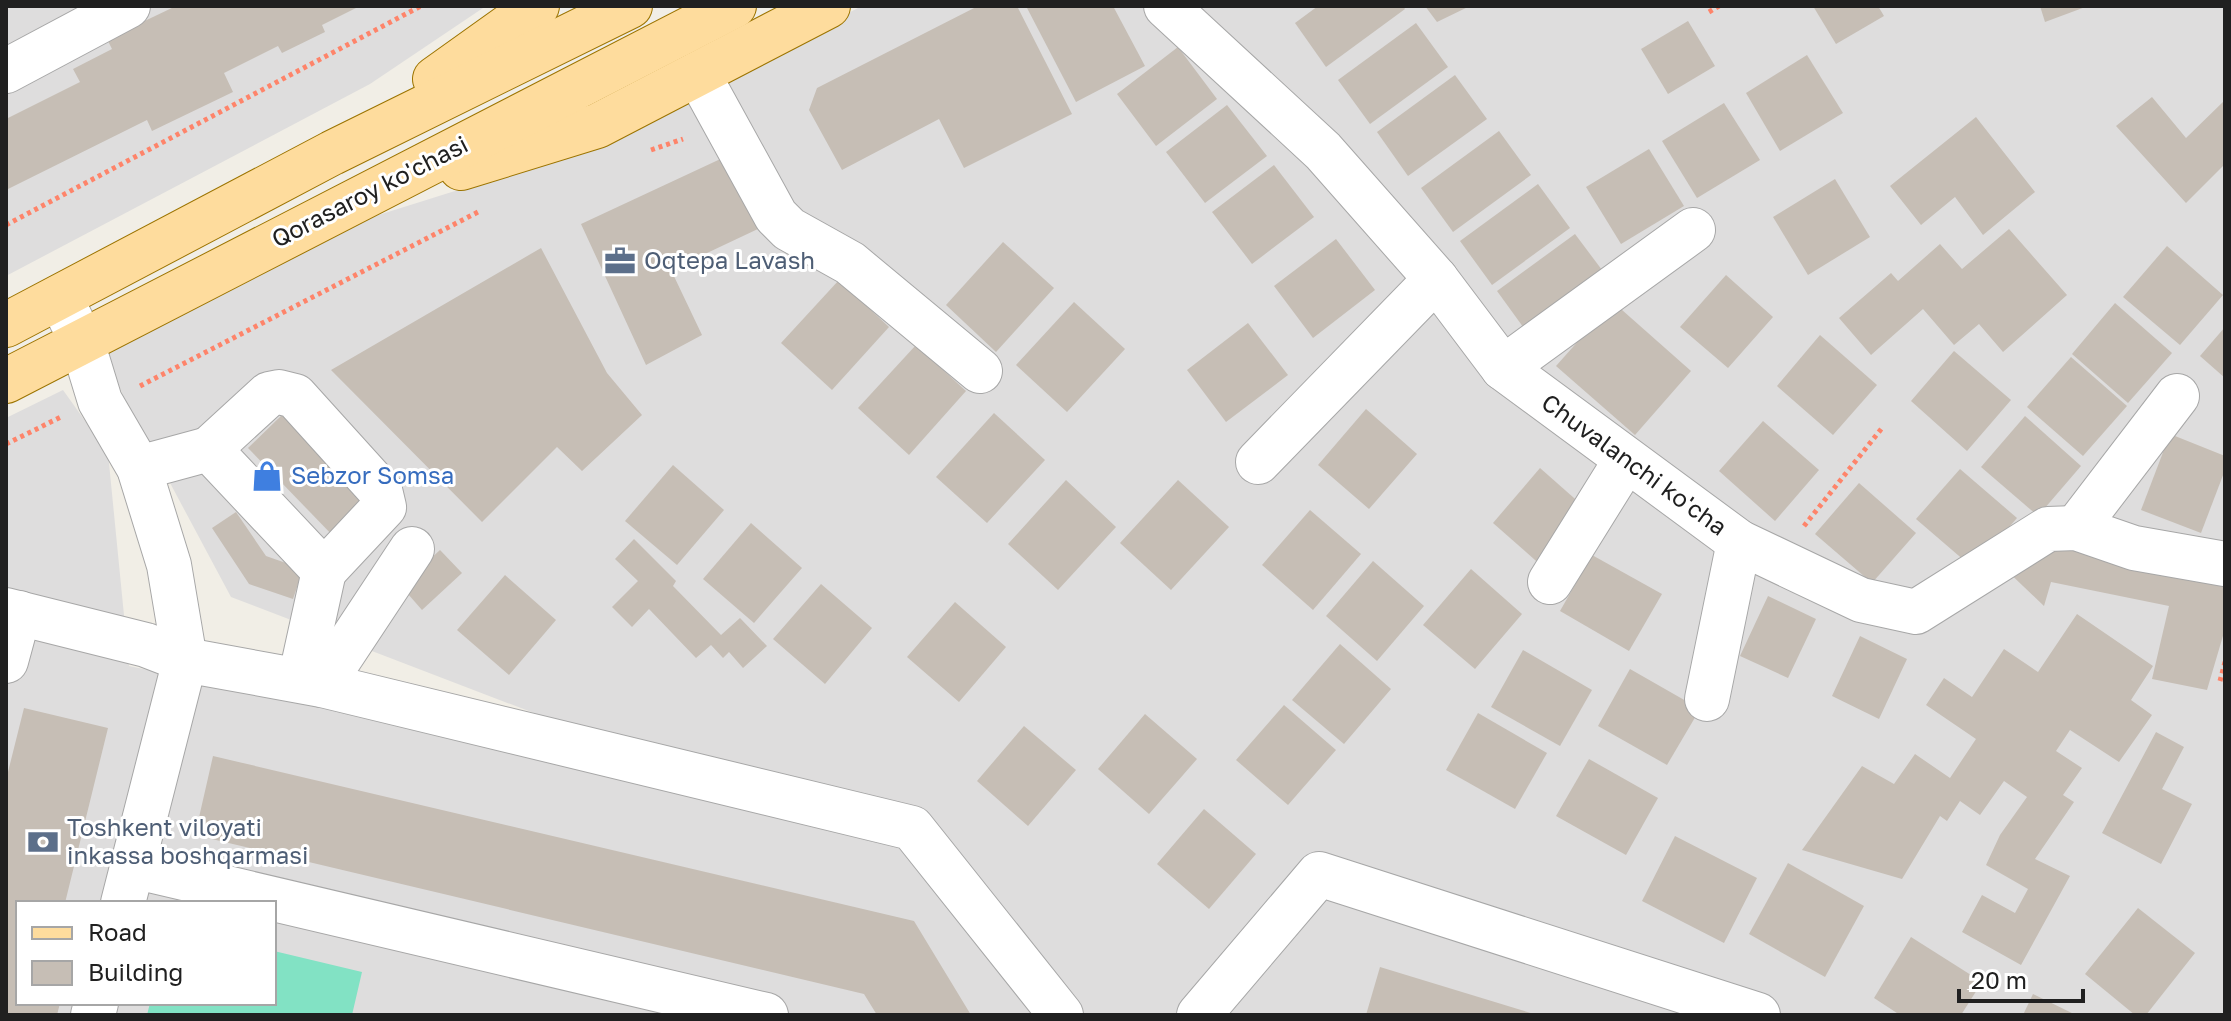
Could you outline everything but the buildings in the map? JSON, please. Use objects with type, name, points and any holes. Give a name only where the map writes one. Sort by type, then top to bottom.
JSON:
[{"type":"main road","points":[[332,153],[537,6]]},
{"type":"main road","name":"Qorasaroy ko'chasi","points":[[6,325],[332,153],[630,6]]},
{"type":"main road","name":"Qorasaroy ko'chasi","points":[[6,381],[734,6]]},
{"type":"main road","points":[[344,205],[597,126],[828,6]]},
{"type":"street","points":[[6,71],[128,6]]},
{"type":"street","name":"Chuvalanchi ko'cha","points":[[1166,6],[1323,151],[1436,279],[1503,368],[1626,460],[1759,550],[1861,600],[1916,612],[2027,539],[2048,529],[2076,528],[2134,548],[2225,564]]},
{"type":"street","points":[[698,74],[776,216],[789,229],[850,263],[980,371]]},
{"type":"street","points":[[1503,368],[1693,230]]},
{"type":"street","points":[[1258,462],[1436,279]]},
{"type":"street","points":[[60,297],[82,342],[100,401],[139,468],[169,565],[185,660],[128,885],[207,901]]},
{"type":"street","points":[[139,468],[209,449],[269,394],[279,392],[295,396],[380,490],[384,507],[324,571],[311,683]]},
{"type":"street","points":[[2076,528],[2177,396]]},
{"type":"street","points":[[209,449],[324,571]]},
{"type":"street","points":[[1550,582],[1626,460]]},
{"type":"street","points":[[311,683],[412,549]]},
{"type":"street","points":[[1707,699],[1759,550]]},
{"type":"street","points":[[6,661],[12,611],[146,645],[185,660],[311,683],[912,828],[1061,1015]]},
{"type":"street","points":[[1199,1015],[1319,874],[1758,1015]]},
{"type":"street","points":[[276,915],[766,1015]]},
{"type":"path","points":[[6,225],[421,6]]},
{"type":"path","points":[[1709,12],[1719,6]]},
{"type":"path","points":[[640,154],[726,124]]},
{"type":"path","points":[[6,444],[78,408],[123,395],[483,209]]},
{"type":"path","points":[[1759,550],[1882,428]]},
{"type":"path","points":[[2220,681],[2225,662]]},
{"type":"shaded area","points":[[6,6],[486,6],[370,84],[6,276]]},
{"type":"shaded area","points":[[862,6],[2225,6],[2225,1015],[1762,1015],[1318,870],[1192,1015],[6,1015],[6,418],[63,390],[108,453],[129,666],[740,792],[231,597],[123,395],[101,345],[321,233],[570,155]]},
{"type":"shaded area","points":[[1319,874],[1758,1015],[1198,1015]]},
{"type":"green space","points":[[276,951],[362,972],[352,1015],[147,1015],[150,1005],[276,1005]]},
{"type":"place","name":"Oqtepa Lavash","points":[[620,261]]},
{"type":"place","name":"Sebzor Somsa","points":[[267,476]]},
{"type":"place","name":"Toshkent viloyati inkassa boshqarmasi","points":[[43,842]]}]
